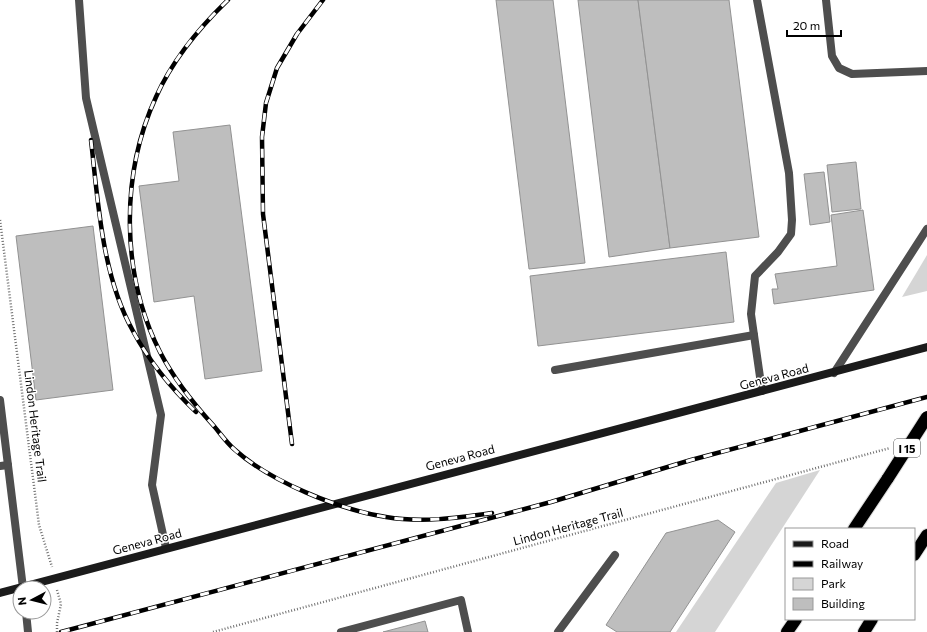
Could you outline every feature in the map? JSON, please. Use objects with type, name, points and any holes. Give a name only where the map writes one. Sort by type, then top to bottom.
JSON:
[{"type":"highway","name":"I 15","points":[[855,528],[927,417]]},
{"type":"highway","points":[[915,553],[927,535]]},
{"type":"highway","points":[[787,632],[795,620]]},
{"type":"highway","points":[[864,632],[871,620]]},
{"type":"main road","name":"Geneva Road","points":[[47,580],[927,347]]},
{"type":"main road","name":"Geneva Road","points":[[0,593],[12,590]]},
{"type":"street","points":[[79,0],[86,98],[161,415],[152,486],[166,548]]},
{"type":"street","points":[[757,0],[789,173],[792,220],[791,234],[778,252],[755,276],[751,314],[762,391]]},
{"type":"street","points":[[826,0],[832,56],[839,68],[852,74],[927,71]]},
{"type":"street","points":[[834,372],[927,229]]},
{"type":"street","points":[[555,370],[754,335]]},
{"type":"street","points":[[0,400],[4,465],[22,580]]},
{"type":"street","points":[[558,632],[615,555]]},
{"type":"street","points":[[341,632],[461,600],[468,632]]},
{"type":"street","points":[[27,620],[28,632]]},
{"type":"path","name":"Lindon Heritage Trail","points":[[0,220],[40,525],[61,604],[57,623],[57,632]]},
{"type":"path","name":"Lindon Heritage Trail","points":[[213,632],[896,446]]},
{"type":"green space","points":[[927,255],[927,291],[902,297]]},
{"type":"green space","points":[[820,470],[715,632],[676,632],[776,483]]},
{"type":"building","points":[[496,0],[553,0],[585,263],[529,269]]},
{"type":"building","points":[[578,0],[638,0],[670,248],[609,257]]},
{"type":"building","points":[[638,0],[729,0],[759,237],[670,248]]},
{"type":"building","points":[[230,125],[262,371],[205,379],[194,296],[154,302],[139,186],[179,181],[173,132]]},
{"type":"building","points":[[856,162],[861,209],[832,212],[827,165]]},
{"type":"building","points":[[824,172],[830,222],[810,225],[804,174]]},
{"type":"building","points":[[863,210],[874,290],[774,304],[772,289],[778,289],[775,274],[837,266],[831,215]]},
{"type":"building","points":[[93,226],[113,390],[36,400],[16,236]]},
{"type":"building","points":[[726,252],[734,322],[538,346],[530,276]]},
{"type":"building","points":[[718,520],[735,532],[670,632],[617,632],[606,625],[666,533]]},
{"type":"building","points":[[425,621],[428,632],[383,632]]},
{"type":"railway","points":[[228,0],[197,33],[170,70],[156,97],[144,127],[136,159],[131,192],[130,225],[132,258],[138,291],[147,322],[160,352],[171,372],[184,390],[228,443],[249,461],[285,483],[327,501],[348,508],[399,519],[426,520],[492,513]]},
{"type":"railway","points":[[292,444],[263,214],[262,137],[266,103],[277,68],[297,34],[323,0]]},
{"type":"railway","points":[[91,140],[99,213],[114,287],[123,310],[139,342],[154,364],[178,394],[196,412]]},
{"type":"railway","points":[[61,632],[551,502],[691,460],[927,397]]}]
